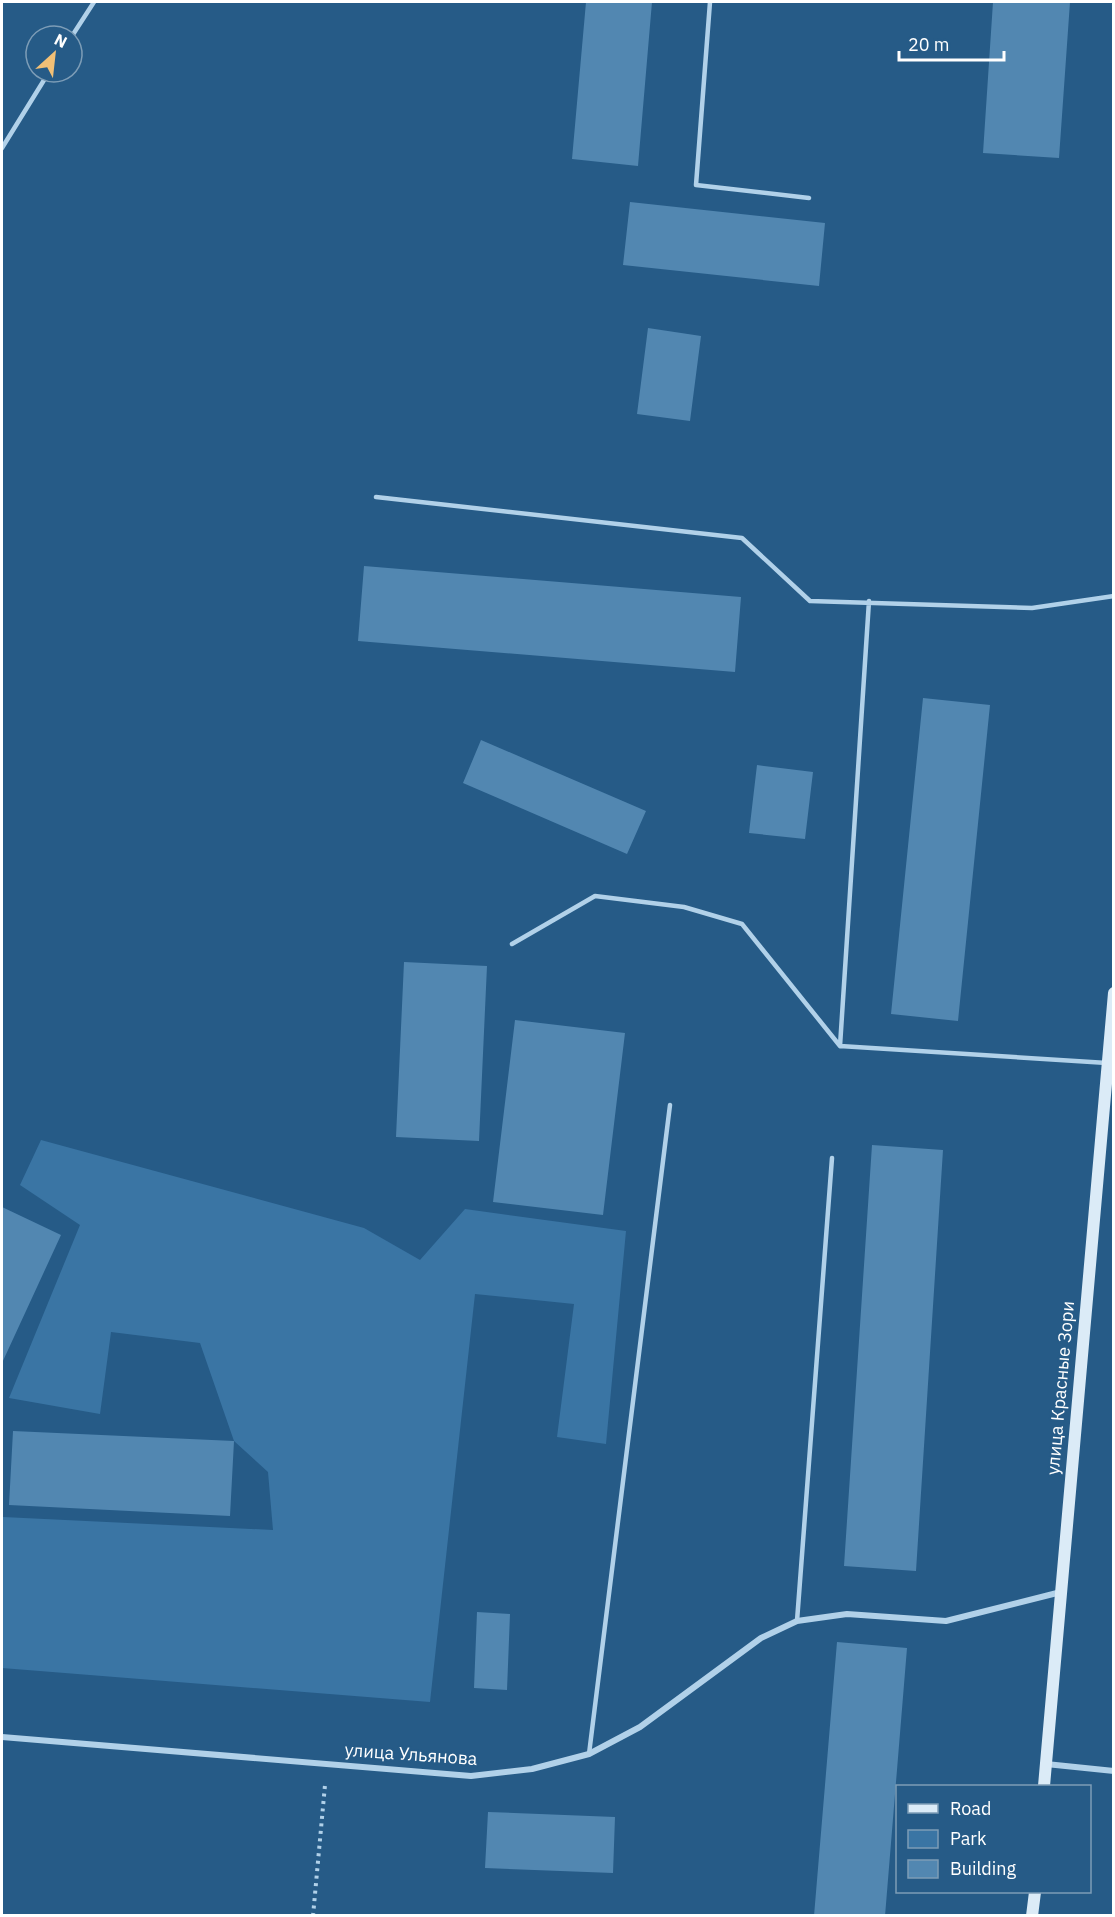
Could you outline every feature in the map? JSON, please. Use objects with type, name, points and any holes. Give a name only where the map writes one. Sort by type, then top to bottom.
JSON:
[{"type":"main road","name":"улица Красные Зори","points":[[1044,1785],[1113,993]]},
{"type":"main road","points":[[1032,1916],[1035,1893]]},
{"type":"street","name":"улица Ульянова","points":[[2,1737],[471,1776],[532,1769],[589,1754],[640,1727],[761,1638],[797,1621],[847,1614],[946,1621],[1061,1592]]},
{"type":"street","points":[[1046,1764],[1113,1771]]},
{"type":"lane","points":[[80,24],[94,2]]},
{"type":"lane","points":[[710,2],[696,186],[809,198]]},
{"type":"lane","points":[[2,148],[42,84]]},
{"type":"lane","points":[[376,497],[742,538],[810,601],[1032,608],[1113,596]]},
{"type":"lane","points":[[840,1046],[869,602]]},
{"type":"lane","points":[[512,944],[595,896],[684,907],[742,924],[840,1046],[1107,1063]]},
{"type":"lane","points":[[589,1754],[670,1105]]},
{"type":"lane","points":[[797,1621],[832,1158]]},
{"type":"path","points":[[313,1916],[326,1764]]},
{"type":"green space","points":[[41,1140],[364,1228],[420,1260],[465,1209],[626,1231],[606,1444],[557,1437],[574,1304],[475,1294],[430,1702],[2,1668],[2,1436],[3,1517],[273,1530],[268,1472],[234,1441],[200,1343],[111,1332],[100,1414],[9,1398],[80,1225],[20,1185]]},
{"type":"building","points":[[586,2],[652,2],[638,166],[572,159]]},
{"type":"building","points":[[993,2],[1070,2],[1059,158],[983,153]]},
{"type":"building","points":[[630,202],[825,223],[819,286],[623,265]]},
{"type":"building","points":[[648,328],[701,336],[690,421],[637,414]]},
{"type":"building","points":[[364,566],[741,597],[735,672],[358,641]]},
{"type":"building","points":[[923,698],[990,705],[958,1021],[891,1014]]},
{"type":"building","points":[[481,740],[646,811],[627,854],[463,783]]},
{"type":"building","points":[[757,765],[813,772],[805,839],[749,833]]},
{"type":"building","points":[[404,962],[487,966],[479,1141],[396,1137]]},
{"type":"building","points":[[515,1020],[625,1033],[603,1215],[493,1202]]},
{"type":"building","points":[[872,1145],[943,1150],[916,1571],[844,1566]]},
{"type":"building","points":[[2,1207],[61,1235],[2,1363]]},
{"type":"building","points":[[13,1431],[234,1441],[230,1516],[9,1505]]},
{"type":"building","points":[[477,1612],[510,1614],[507,1690],[474,1688]]},
{"type":"building","points":[[837,1642],[907,1648],[885,1916],[814,1916]]},
{"type":"building","points":[[488,1812],[615,1817],[613,1873],[485,1868]]}]
